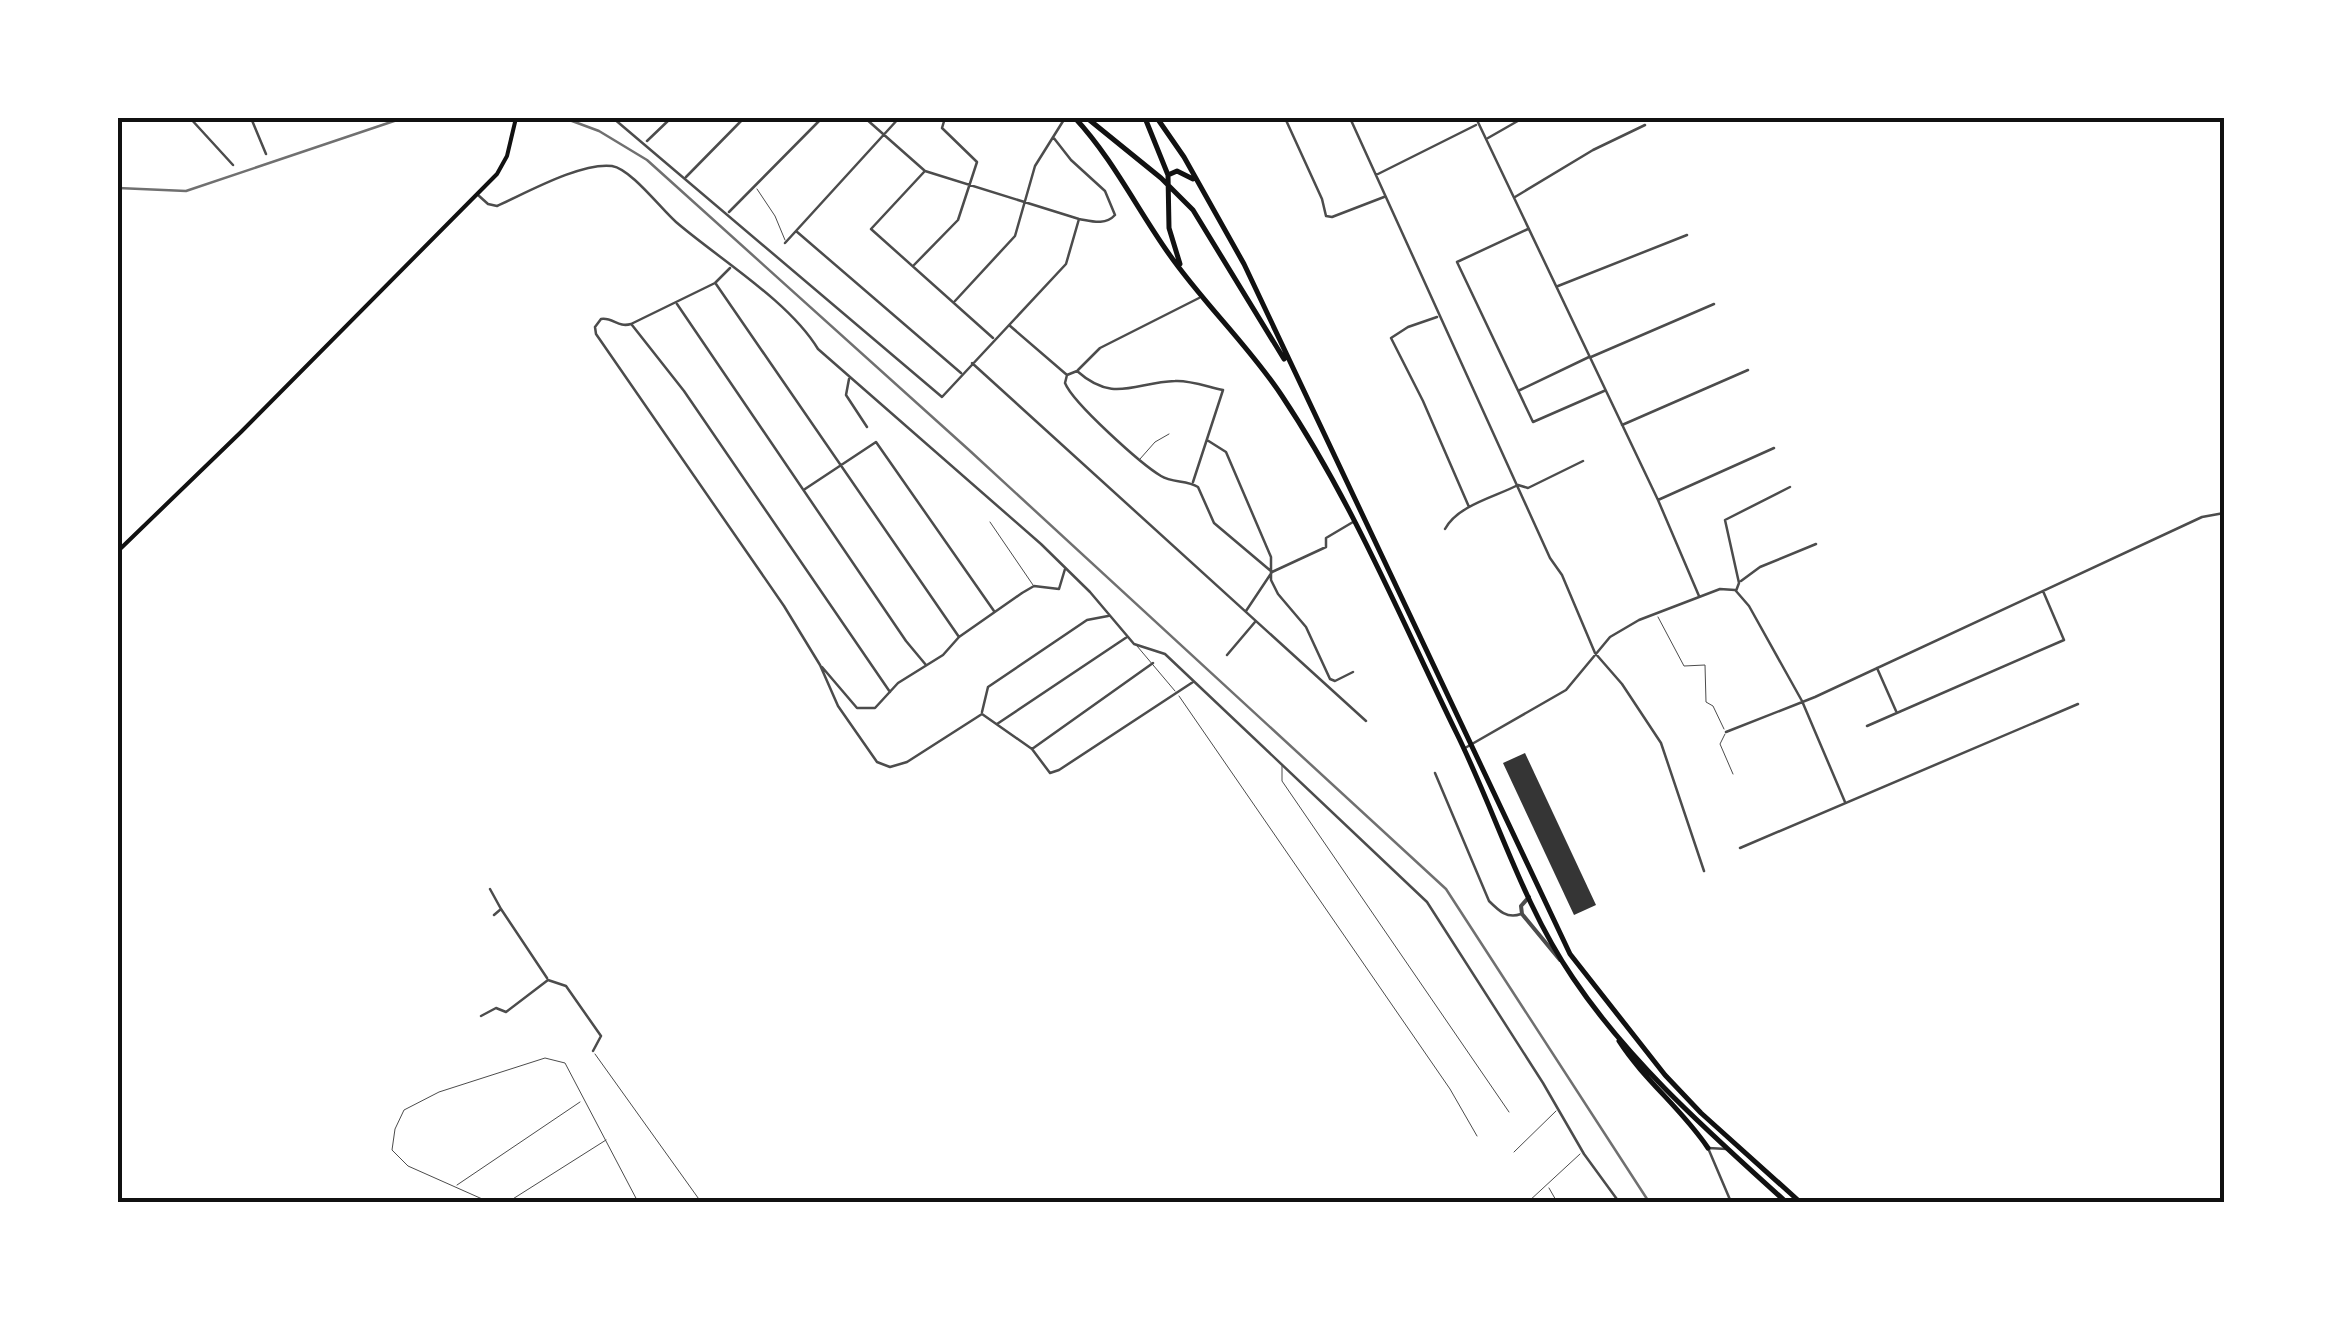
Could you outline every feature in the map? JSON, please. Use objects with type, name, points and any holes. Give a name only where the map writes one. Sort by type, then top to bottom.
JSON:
[{"type":"main road","points":[[118,550],[497,174],[507,156],[516,118]]},
{"type":"main road","points":[[1075,118],[1112,163],[1189,280],[1280,394],[1332,477],[1464,748],[1529,897],[1565,965],[1636,1066],[1708,1148]]},
{"type":"main road","points":[[1087,118],[1136,156],[1193,210],[1296,379]]},
{"type":"main road","points":[[1144,118],[1168,175],[1169,228],[1189,280]]},
{"type":"main road","points":[[1157,118],[1238,252],[1570,954],[1640,1046],[1701,1113],[1800,1202]]},
{"type":"main road","points":[[1168,175],[1173,171],[1188,174],[1202,189]]},
{"type":"main road","points":[[1529,897],[1534,896],[1544,904]]},
{"type":"main road","points":[[1616,1034],[1728,1150],[1786,1202]]},
{"type":"street","points":[[190,118],[233,165]]},
{"type":"street","points":[[251,118],[266,154]]},
{"type":"street","points":[[613,118],[646,142],[942,398],[1066,264],[1079,219]]},
{"type":"street","points":[[646,142],[671,118]]},
{"type":"street","points":[[686,178],[744,118]]},
{"type":"street","points":[[728,213],[822,118]]},
{"type":"street","points":[[865,118],[925,170],[1079,219],[1104,222],[1114,215],[1105,191],[1052,136]]},
{"type":"street","points":[[785,243],[899,118]]},
{"type":"street","points":[[913,266],[958,220],[976,159],[941,125],[945,118]]},
{"type":"street","points":[[954,302],[1015,236],[1036,166],[1065,118]]},
{"type":"street","points":[[1286,118],[1326,216],[1332,218],[1385,196]]},
{"type":"street","points":[[1352,118],[1438,316],[1550,558],[1568,587],[1595,653],[1622,684],[1661,744],[1704,871]]},
{"type":"street","points":[[1476,118],[1658,500],[1699,596]]},
{"type":"street","points":[[1487,139],[1523,118]]},
{"type":"street","points":[[1375,176],[1478,124]]},
{"type":"street","points":[[1515,197],[1645,125]]},
{"type":"street","points":[[477,194],[497,206],[572,173],[604,166],[618,168],[676,222],[806,329],[818,350],[1066,568],[1134,644],[1164,654],[1427,902],[1583,1152],[1619,1202]]},
{"type":"street","points":[[925,170],[871,229],[994,339]]},
{"type":"street","points":[[1530,228],[1457,262],[1533,422],[1605,390]]},
{"type":"street","points":[[796,231],[962,374]]},
{"type":"street","points":[[1557,286],[1687,234]]},
{"type":"street","points":[[732,267],[715,282],[631,324],[620,326],[604,318],[595,330],[784,606],[820,665],[838,706],[876,762],[890,767],[907,762],[982,714],[988,687],[1086,620],[1110,616]]},
{"type":"street","points":[[715,282],[959,637]]},
{"type":"street","points":[[1193,483],[1164,479],[1073,398],[1065,383],[1067,376],[1100,348],[1202,297]]},
{"type":"street","points":[[676,302],[926,665]]},
{"type":"street","points":[[1518,390],[1714,304]]},
{"type":"street","points":[[1438,316],[1391,338],[1424,401],[1469,508]]},
{"type":"street","points":[[631,324],[684,391],[890,692]]},
{"type":"street","points":[[1009,324],[1067,376]]},
{"type":"street","points":[[972,363],[1366,721]]},
{"type":"street","points":[[1621,425],[1748,370]]},
{"type":"street","points":[[1077,371],[1091,384],[1128,391],[1176,381],[1222,390],[1193,483],[1214,523],[1272,572]]},
{"type":"street","points":[[850,378],[846,395],[867,428]]},
{"type":"street","points":[[1207,440],[1226,452],[1270,557],[1278,594],[1306,627],[1330,679],[1335,681],[1354,672]]},
{"type":"street","points":[[804,490],[876,442],[995,612]]},
{"type":"street","points":[[1658,500],[1774,448]]},
{"type":"street","points":[[1445,529],[1452,517],[1469,508],[1518,485],[1528,488],[1583,460]]},
{"type":"street","points":[[1739,583],[1724,520],[1790,487]]},
{"type":"street","points":[[1726,732],[1802,702],[2202,517],[2224,513]]},
{"type":"street","points":[[1245,612],[1272,572],[1326,546],[1326,538],[1355,521]]},
{"type":"street","points":[[1736,591],[1739,583],[1760,568],[1816,544]]},
{"type":"street","points":[[820,665],[857,708],[875,708],[890,692],[943,656],[959,637],[1034,586],[1059,588],[1066,568]]},
{"type":"street","points":[[1464,748],[1566,690],[1610,637],[1639,620],[1720,589],[1736,591],[1749,606],[1802,702],[1846,802]]},
{"type":"street","points":[[1867,726],[2064,640],[2042,589]]},
{"type":"street","points":[[1227,655],[1256,622]]},
{"type":"street","points":[[997,724],[1128,636]]},
{"type":"street","points":[[1032,749],[1153,664]]},
{"type":"street","points":[[1876,666],[1897,712]]},
{"type":"street","points":[[982,714],[1032,749],[1050,773],[1194,681]]},
{"type":"street","points":[[1740,848],[2078,704]]},
{"type":"street","points":[[1435,773],[1489,901],[1502,913],[1514,917],[1522,914]]},
{"type":"street","points":[[490,889],[548,980],[566,986],[601,1036],[593,1051]]},
{"type":"street","points":[[1529,897],[1521,906],[1522,914],[1565,965]]},
{"type":"street","points":[[494,916],[501,909]]},
{"type":"street","points":[[481,1016],[496,1008],[506,1012],[548,980]]},
{"type":"street","points":[[1728,1150],[1708,1148],[1731,1202]]},
{"type":"lane","points":[[755,187],[775,216],[785,243]]},
{"type":"lane","points":[[1140,459],[1155,442],[1169,434]]},
{"type":"lane","points":[[990,522],[1034,586]]},
{"type":"lane","points":[[1656,614],[1684,666],[1705,664],[1706,702],[1714,706],[1726,732],[1720,744],[1734,774]]},
{"type":"lane","points":[[1134,644],[1176,692],[1450,1090],[1476,1136]]},
{"type":"lane","points":[[1282,763],[1282,781],[1509,1112]]},
{"type":"lane","points":[[593,1051],[701,1202]]},
{"type":"lane","points":[[489,1202],[408,1166],[392,1150],[394,1130],[404,1110],[439,1092],[544,1058],[565,1063],[638,1202]]},
{"type":"lane","points":[[454,1187],[583,1100]]},
{"type":"lane","points":[[1514,1152],[1558,1109]]},
{"type":"lane","points":[[508,1202],[606,1140]]},
{"type":"lane","points":[[1528,1202],[1583,1152]]},
{"type":"lane","points":[[1548,1184],[1557,1202]]},
{"type":"building","points":[[1525,753],[1596,905],[1574,915],[1503,763]]},
{"type":"railway","points":[[118,188],[186,191],[403,118]]},
{"type":"railway","points":[[564,118],[599,131],[647,160],[1446,889],[1649,1202]]}]
